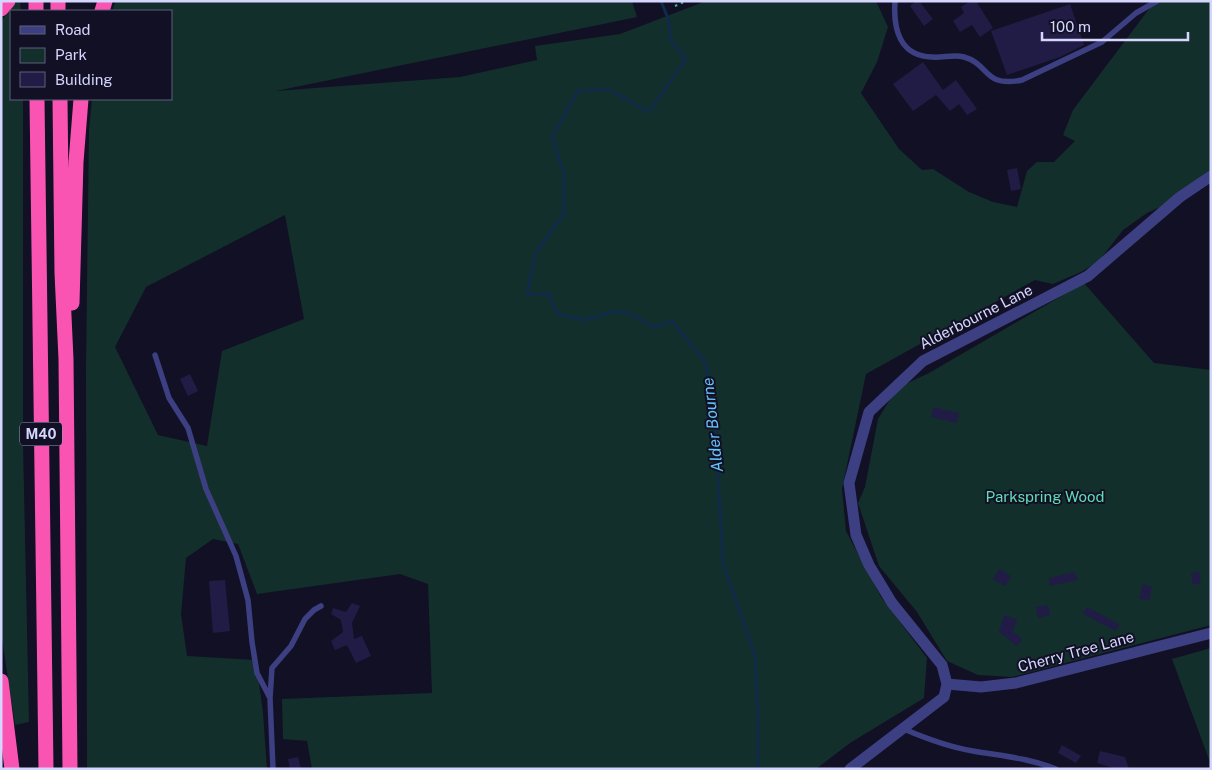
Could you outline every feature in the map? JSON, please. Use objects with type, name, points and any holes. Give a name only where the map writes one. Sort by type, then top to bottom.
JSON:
[{"type":"highway","points":[[1,9],[8,1]]},
{"type":"highway","name":"M40","points":[[37,100],[46,769]]},
{"type":"highway","name":"M40","points":[[60,100],[62,273],[66,359],[70,769]]},
{"type":"highway","name":"M40","points":[[66,359],[72,300],[76,162],[81,100]]},
{"type":"highway","points":[[1,682],[12,769]]},
{"type":"street","name":"Alderbourne Lane","points":[[947,684],[942,665],[892,603],[869,565],[856,535],[849,483],[869,412],[923,360],[1088,276],[1180,197],[1211,176]]},
{"type":"street","name":"Cherry Tree Lane","points":[[947,684],[981,687],[1016,684],[1211,633]]},
{"type":"street","points":[[850,769],[944,697],[947,684]]},
{"type":"lane","points":[[895,1],[895,22],[901,42],[912,53],[931,57],[964,57],[978,65],[994,79],[1010,82],[1022,80],[1102,42],[1136,13],[1157,1]]},
{"type":"lane","points":[[155,355],[169,398],[188,428],[206,489],[236,556],[248,600],[257,673],[270,698]]},
{"type":"lane","points":[[273,769],[270,698],[272,668],[291,646],[305,619],[321,606]]},
{"type":"lane","points":[[904,729],[952,747],[1043,764],[1056,769]]},
{"type":"path","points":[[675,6],[686,1]]},
{"type":"green space","points":[[17,1],[20,1],[21,10],[10,10],[10,100],[23,100],[23,444],[29,722],[15,725],[1,632],[1,21]]},
{"type":"green space","points":[[116,1],[632,1],[637,17],[276,91],[460,77],[537,60],[535,46],[620,34],[706,1],[876,1],[888,27],[877,62],[861,93],[899,149],[922,170],[933,169],[969,192],[993,202],[1017,207],[1027,171],[1037,162],[1054,162],[1075,141],[1063,135],[1073,110],[1155,1],[1211,1],[1211,171],[1169,203],[1147,213],[1123,230],[1099,261],[1081,272],[1053,284],[1035,280],[866,374],[842,489],[846,531],[881,597],[927,658],[924,698],[850,743],[816,769],[312,769],[307,741],[283,739],[282,699],[432,693],[428,584],[400,574],[257,594],[238,544],[213,539],[186,558],[181,614],[187,656],[256,660],[263,713],[267,769],[87,769],[86,368],[89,130],[92,100],[172,100],[172,10],[112,10]],"holes":[[[285,215],[304,319],[222,351],[207,446],[158,435],[115,347],[146,287]]]},
{"type":"green space","name":"Parkspring Wood","points":[[1084,283],[1154,363],[1211,370],[1211,625],[1012,677],[978,675],[947,661],[917,612],[879,566],[858,503],[865,487],[878,419],[897,388],[929,373]]},
{"type":"green space","points":[[1211,648],[1211,765],[1172,659]]},
{"type":"building","points":[[919,1],[933,19],[924,26],[910,6]]},
{"type":"building","points":[[970,1],[976,1],[993,28],[980,37],[972,25],[960,32],[953,21],[964,13],[961,7]]},
{"type":"building","points":[[1070,4],[1084,45],[1060,57],[1007,75],[991,31]]},
{"type":"building","points":[[923,62],[943,90],[956,80],[977,109],[967,115],[959,104],[950,111],[936,95],[913,111],[893,84]]},
{"type":"building","points":[[1017,168],[1021,189],[1011,191],[1007,170]]},
{"type":"building","points":[[190,374],[198,391],[188,396],[180,379]]},
{"type":"building","points":[[933,407],[959,413],[957,423],[931,417]]},
{"type":"building","points":[[999,569],[1011,576],[1005,586],[993,579]]},
{"type":"building","points":[[1199,571],[1201,583],[1193,585],[1191,573]]},
{"type":"building","points":[[1074,572],[1078,580],[1050,586],[1049,578]]},
{"type":"building","points":[[225,580],[230,631],[213,633],[209,581]]},
{"type":"building","points":[[1143,584],[1152,587],[1149,601],[1139,598]]},
{"type":"building","points":[[352,603],[360,606],[352,623],[354,639],[362,636],[371,656],[356,663],[347,645],[335,650],[331,641],[343,632],[341,620],[331,614],[333,608],[346,612]]},
{"type":"building","points":[[1048,605],[1050,615],[1038,618],[1036,607]]},
{"type":"building","points":[[1087,607],[1119,624],[1116,631],[1083,614]]},
{"type":"building","points":[[1004,615],[1017,619],[1013,632],[1022,639],[1017,646],[999,632]]},
{"type":"building","points":[[1062,745],[1081,756],[1076,763],[1058,753]]},
{"type":"building","points":[[1100,751],[1125,757],[1129,769],[1117,769],[1097,763]]},
{"type":"building","points":[[298,757],[301,769],[290,769],[288,759]]},
{"type":"waterway","name":"Alder Bourne","points":[[661,1],[669,21],[670,39],[686,59],[649,112],[608,89],[578,91],[552,137],[564,174],[564,214],[536,252],[527,294],[549,294],[557,314],[585,320],[615,311],[631,314],[654,327],[672,321],[706,363],[715,423],[723,564],[755,655],[758,769]]}]
